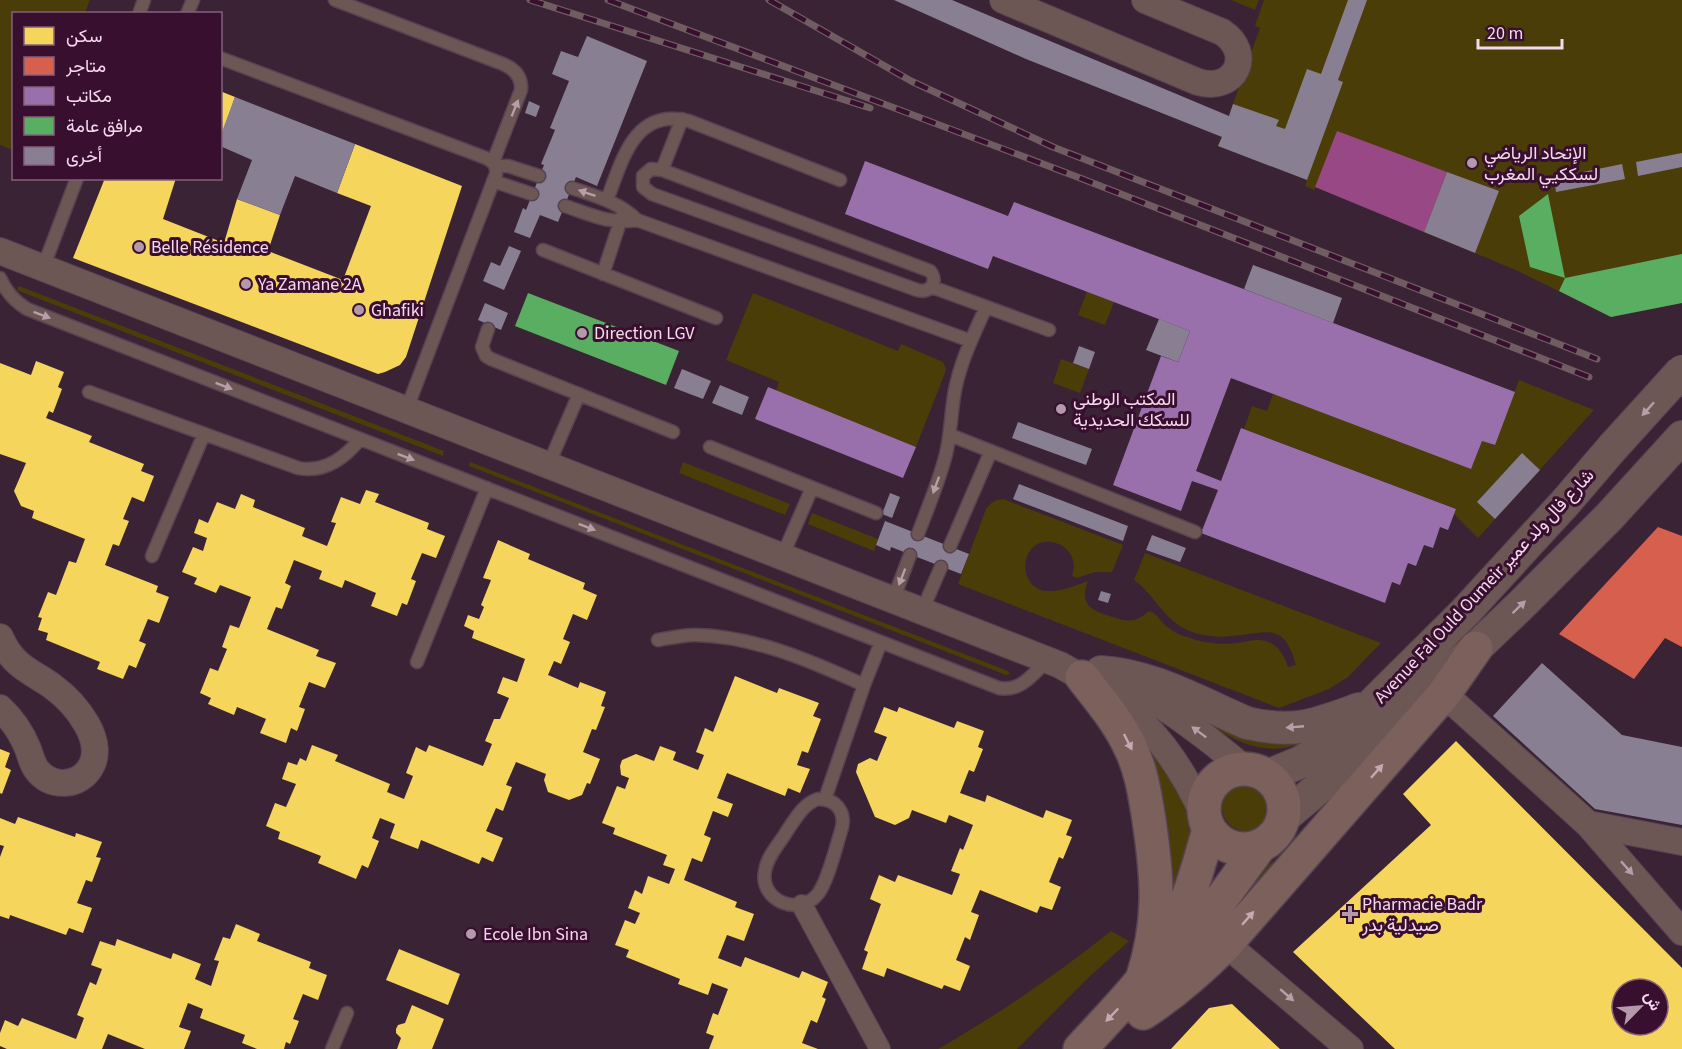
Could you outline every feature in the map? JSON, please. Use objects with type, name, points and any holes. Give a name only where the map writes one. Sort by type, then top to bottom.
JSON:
[{"type":"main road","points":[[1143,1013],[1193,976],[1226,944],[1444,694],[1476,648]]},
{"type":"main road","points":[[1073,668],[1124,735],[1139,768],[1144,786],[1157,893],[1149,959],[1142,980]]},
{"type":"main road","points":[[1080,1049],[1142,980],[1176,926],[1188,896],[1206,823],[1204,800],[1216,780],[1229,771],[1256,772],[1274,782],[1283,799],[1284,818],[1278,832],[1267,843],[1260,846],[1244,850],[1235,849],[1220,842],[1206,823]]},
{"type":"main road","points":[[1111,1049],[1143,1013],[1260,846]]},
{"type":"street","points":[[1013,2],[1198,82],[1208,85],[1218,84],[1234,74],[1238,65],[1238,55],[1236,46],[1230,37],[1145,0]]},
{"type":"street","points":[[0,251],[406,411],[1073,668],[1162,706],[1256,772]]},
{"type":"street","name":"Avenue Fal Ould Oumeir شارع فال ولد عمير","points":[[1256,772],[1301,762],[1347,730],[1472,604],[1682,371]]},
{"type":"street","name":"Avenue Fal Ould Oumeir شارع فال ولد عمير","points":[[1284,818],[1476,648],[1566,561],[1682,437]]},
{"type":"street","points":[[0,708],[22,735],[33,766],[47,779],[66,784],[76,781],[91,767],[95,747],[93,738],[75,709],[64,696],[3,649]]},
{"type":"street","points":[[1073,668],[1128,675],[1147,680],[1247,723],[1264,727],[1291,728],[1317,724],[1371,705]]},
{"type":"street","points":[[1073,668],[1121,703],[1155,735],[1183,774],[1206,823]]},
{"type":"street","points":[[1444,694],[1588,824],[1682,932]]},
{"type":"street","points":[[1588,824],[1682,842]]},
{"type":"street","points":[[802,905],[880,1049]]},
{"type":"street","points":[[1226,944],[1350,1049]]},
{"type":"lane","points":[[335,0],[503,63],[515,71],[521,83],[521,90],[494,164],[496,174],[406,411]]},
{"type":"lane","points":[[222,59],[486,158],[494,164],[539,176]]},
{"type":"lane","points":[[607,200],[627,150],[637,134],[653,123],[672,118],[682,119],[840,180]]},
{"type":"lane","points":[[662,170],[682,119]]},
{"type":"lane","points":[[651,169],[662,170],[930,272],[934,282],[932,287],[922,292],[647,191],[643,187],[643,176],[651,169]]},
{"type":"lane","points":[[43,268],[75,180]]},
{"type":"lane","points":[[493,181],[532,194]]},
{"type":"lane","points":[[572,188],[607,200],[624,209],[637,220],[971,341]]},
{"type":"lane","points":[[565,206],[604,220],[620,222],[637,220]]},
{"type":"lane","points":[[603,274],[624,209]]},
{"type":"lane","points":[[543,250],[716,318]]},
{"type":"lane","points":[[0,278],[11,297],[27,309],[999,688],[1020,686],[1073,668]]},
{"type":"lane","points":[[932,287],[1049,330]]},
{"type":"lane","points":[[918,534],[941,471],[950,435],[959,374],[986,307]]},
{"type":"lane","points":[[488,328],[482,347],[486,356],[673,432]]},
{"type":"lane","points":[[88,392],[310,471],[325,467],[349,453],[360,439]]},
{"type":"lane","points":[[548,466],[579,394]]},
{"type":"lane","points":[[152,556],[204,434]]},
{"type":"lane","points":[[950,435],[1195,532]]},
{"type":"lane","points":[[710,447],[876,513]]},
{"type":"lane","points":[[950,546],[991,451]]},
{"type":"lane","points":[[417,662],[487,488]]},
{"type":"lane","points":[[782,557],[812,488]]},
{"type":"lane","points":[[893,600],[910,555]]},
{"type":"lane","points":[[922,611],[942,567]]},
{"type":"lane","points":[[658,640],[693,635],[740,640],[824,667],[864,685]]},
{"type":"lane","points":[[825,799],[881,642]]},
{"type":"lane","points":[[825,799],[833,801],[839,807],[844,823],[822,886],[811,901],[802,905],[792,906],[782,903],[774,898],[764,881],[764,871],[768,861],[801,811],[811,801],[825,799]]},
{"type":"lane","points":[[336,1045],[347,1013]]},
{"type":"shaded area","points":[[0,0],[90,0],[85,12],[12,12],[12,150],[0,145]]},
{"type":"shaded area","points":[[1231,0],[1259,0],[1255,10]]},
{"type":"shaded area","name":"الإتحاد الرياضي لسككيي المغرب","points":[[1264,0],[1682,0],[1682,303],[1611,317],[1518,271],[1316,187],[1314,190],[1305,186],[1307,180],[1218,146],[1260,28],[1255,26]]},
{"type":"shaded area","points":[[1337,131],[1447,172],[1424,232],[1315,187]]},
{"type":"shaded area","points":[[19,286],[444,451],[443,456],[19,291],[17,290]]},
{"type":"shaded area","points":[[1087,291],[1114,302],[1105,325],[1078,315]]},
{"type":"shaded area","points":[[753,293],[898,351],[901,344],[943,362],[945,373],[916,447],[776,391],[779,382],[726,360]]},
{"type":"shaded area","points":[[1061,359],[1089,369],[1080,393],[1053,383]]},
{"type":"shaded area","points":[[1519,380],[1594,410],[1478,538],[1454,514],[1456,509],[1244,429],[1252,406],[1267,411],[1273,394],[1494,445]]},
{"type":"shaded area","points":[[470,462],[1008,671],[1010,674],[1006,675],[469,466]]},
{"type":"shaded area","points":[[683,462],[790,504],[785,515],[679,473]]},
{"type":"shaded area","points":[[1003,499],[1123,545],[1112,572],[1095,572],[1077,578],[1072,576],[1074,565],[1071,556],[1060,545],[1051,542],[1040,543],[1028,555],[1026,574],[1030,582],[1048,591],[1069,588],[1088,581],[1085,589],[1086,601],[1089,606],[1106,615],[1131,620],[1149,611],[1173,631],[1199,641],[1225,644],[1262,640],[1277,648],[1288,667],[1296,665],[1286,641],[1273,633],[1215,637],[1192,632],[1178,625],[1134,580],[1145,553],[1381,643],[1348,677],[1329,689],[1279,708],[958,584],[986,509],[993,502]]},
{"type":"shaded area","points":[[812,513],[878,539],[874,551],[808,524]]},
{"type":"shaded area","points":[[1203,718],[1302,743],[1276,749],[1250,745],[1225,734]]},
{"type":"shaded area","points":[[1151,752],[1154,752],[1175,785],[1189,822],[1189,848],[1174,888],[1149,756]]},
{"type":"shaded area","points":[[1246,783],[1263,790],[1270,807],[1263,824],[1246,831],[1229,824],[1222,807],[1229,790]]},
{"type":"shaded area","points":[[1286,854],[1214,934],[1256,872]]},
{"type":"shaded area","points":[[1111,931],[1129,941],[1088,978],[1017,1049],[938,1049],[1027,993]]},
{"type":"building: سكن","points":[[222,92],[235,97],[222,134]]},
{"type":"building: سكن","points":[[355,144],[462,186],[406,357],[400,365],[378,374],[73,258],[104,180],[175,180],[163,219],[224,243],[237,199],[280,215],[268,251],[343,280],[371,206],[337,193]]},
{"type":"building: سكن","points":[[36,361],[64,372],[58,387],[62,389],[53,413],[49,411],[46,418],[92,436],[89,442],[144,464],[141,471],[154,476],[144,502],[132,497],[123,519],[129,521],[119,546],[113,544],[105,565],[158,586],[156,592],[169,597],[159,623],[148,619],[139,641],[146,644],[136,668],[129,665],[123,679],[97,669],[100,662],[46,640],[48,633],[38,630],[42,618],[38,617],[48,592],[56,595],[69,561],[76,563],[85,539],[32,518],[34,511],[21,506],[14,491],[26,463],[0,454],[0,363],[31,375]]},
{"type":"building: سكن","points":[[366,490],[379,494],[375,502],[429,523],[427,529],[445,536],[436,558],[422,553],[411,579],[416,581],[407,605],[402,603],[397,616],[371,606],[376,593],[345,580],[342,588],[319,579],[322,571],[294,560],[285,583],[291,586],[282,609],[276,607],[267,629],[319,650],[316,656],[336,663],[325,688],[309,682],[299,707],[305,709],[297,731],[291,728],[286,743],[260,733],[266,719],[237,707],[234,715],[208,704],[211,698],[200,693],[210,668],[218,671],[227,649],[222,647],[230,625],[239,628],[251,597],[220,585],[216,593],[194,584],[197,578],[182,572],[193,547],[203,551],[207,538],[194,533],[199,519],[208,523],[217,502],[235,509],[241,494],[255,500],[253,507],[305,528],[302,536],[327,546],[336,523],[331,522],[341,497],[360,504]]},
{"type":"building: سكن","points":[[498,540],[530,554],[528,559],[585,583],[583,589],[597,595],[587,620],[573,614],[563,639],[570,642],[561,664],[554,661],[548,675],[578,688],[580,682],[606,692],[601,706],[605,707],[596,730],[592,729],[583,752],[600,759],[590,784],[587,783],[582,795],[569,800],[548,792],[544,780],[546,774],[516,762],[506,785],[512,787],[503,811],[496,808],[486,831],[503,838],[493,862],[482,857],[479,864],[421,840],[418,849],[390,838],[395,824],[380,818],[372,838],[379,841],[368,868],[362,865],[356,879],[318,863],[321,856],[278,839],[280,832],[266,826],[275,803],[286,807],[296,784],[282,779],[288,762],[297,765],[300,758],[306,761],[312,745],[338,755],[335,761],[390,784],[387,792],[404,799],[413,776],[406,773],[416,747],[426,752],[429,745],[483,766],[492,744],[485,741],[494,719],[500,719],[509,698],[497,693],[503,677],[517,682],[525,659],[472,638],[474,631],[464,626],[468,615],[479,619],[484,607],[481,605],[491,580],[483,578]]},
{"type":"building: سكن","points":[[735,676],[777,693],[779,688],[819,703],[813,716],[821,719],[808,753],[802,751],[797,765],[810,769],[800,793],[788,788],[785,796],[727,773],[717,798],[733,804],[728,817],[713,811],[704,835],[711,838],[702,862],[692,858],[684,880],[737,902],[735,907],[754,914],[744,941],[727,935],[718,958],[741,967],[745,957],[799,978],[802,971],[828,982],[822,997],[826,999],[817,1023],[811,1020],[802,1043],[818,1049],[709,1049],[714,1036],[706,1033],[713,1013],[718,1015],[728,989],[712,983],[708,995],[678,984],[680,979],[626,957],[629,950],[615,945],[625,920],[635,924],[640,913],[628,908],[635,890],[642,894],[648,876],[669,884],[675,869],[663,865],[667,855],[613,834],[615,828],[602,823],[617,786],[625,789],[629,778],[621,775],[622,760],[636,754],[654,761],[660,746],[676,752],[673,760],[698,770],[704,755],[696,752],[705,728],[713,732]]},
{"type":"building: سكن","points":[[884,707],[897,712],[899,707],[954,728],[957,721],[984,731],[978,747],[983,749],[974,772],[969,770],[960,793],[985,802],[987,795],[1043,818],[1046,810],[1072,820],[1066,835],[1072,837],[1063,859],[1059,857],[1049,882],[1061,887],[1052,910],[1040,906],[1037,913],[980,890],[971,912],[979,915],[970,940],[965,937],[956,960],[970,966],[960,991],[944,985],[942,989],[887,968],[884,977],[862,969],[868,952],[864,950],[881,904],[870,899],[879,875],[895,882],[898,875],[952,895],[960,874],[951,871],[960,848],[963,850],[973,825],[949,815],[946,823],[912,810],[909,818],[895,825],[875,817],[856,772],[858,764],[870,758],[877,761],[887,737],[874,732]]},
{"type":"building: سكن","points":[[1456,741],[1682,968],[1682,1049],[1395,1049],[1293,952],[1431,825],[1403,794]]},
{"type":"building: سكن","points":[[0,749],[10,753],[5,767],[11,770],[2,794],[0,793]]},
{"type":"building: سكن","points":[[18,817],[75,837],[76,833],[102,842],[96,857],[101,858],[92,882],[86,880],[77,903],[92,908],[83,933],[69,928],[66,935],[10,915],[9,919],[0,916],[0,857],[4,846],[0,845],[0,818],[15,824]]},
{"type":"building: سكن","points":[[236,924],[260,934],[257,941],[311,962],[309,968],[327,975],[318,1000],[303,994],[293,1019],[299,1021],[290,1044],[286,1042],[284,1049],[257,1049],[242,1043],[245,1035],[200,1018],[203,1009],[188,1003],[179,1027],[191,1031],[184,1049],[145,1049],[108,1034],[102,1049],[7,1049],[0,1046],[0,1033],[5,1020],[18,1026],[22,1018],[76,1039],[84,1018],[77,1015],[90,982],[96,985],[102,969],[91,965],[100,941],[115,946],[117,939],[171,959],[173,953],[201,964],[195,979],[211,986],[219,961],[214,960],[223,937],[230,939]]},
{"type":"building: سكن","points":[[399,949],[460,974],[448,1005],[386,980]]},
{"type":"building: سكن","points":[[1232,1004],[1280,1049],[1171,1049],[1209,1008]]},
{"type":"building: سكن","points":[[412,1005],[444,1019],[432,1049],[397,1049],[401,1038],[396,1033],[396,1029],[398,1025],[405,1023]]},
{"type":"building: متاجر","points":[[1658,527],[1682,536],[1682,647],[1665,638],[1634,679],[1559,634]]},
{"type":"building: مكاتب","points":[[865,161],[1008,216],[1014,202],[1515,392],[1495,445],[1482,441],[1471,469],[1231,378],[1196,471],[1221,481],[1241,428],[1456,509],[1448,530],[1440,527],[1433,548],[1424,545],[1416,566],[1408,563],[1400,585],[1392,582],[1385,603],[1201,533],[1218,490],[1192,481],[1181,511],[1113,485],[1161,356],[1178,362],[1190,331],[993,256],[988,269],[845,214]]},
{"type":"building: مكاتب","points":[[768,387],[916,447],[903,478],[755,419]]},
{"type":"building: مرافق عامة","points":[[1548,194],[1565,278],[1530,267],[1519,216]]},
{"type":"building: مرافق عامة","points":[[1682,254],[1682,303],[1611,317],[1559,291],[1565,278]]},
{"type":"building: مرافق عامة","name":"Direction LGV","points":[[528,293],[679,351],[666,385],[515,326]]},
{"type":"building: أخرى","points":[[894,0],[952,0],[1229,116],[1233,104],[1279,120],[1276,126],[1285,129],[1307,69],[1321,74],[1348,0],[1367,0],[1338,80],[1343,82],[1307,180],[1218,146],[1222,137],[1026,59]]},
{"type":"building: أخرى","points":[[587,36],[647,61],[597,186],[576,177],[558,222],[540,215],[530,238],[514,232],[523,208],[526,210],[544,165],[541,164],[555,130],[550,128],[569,81],[552,74],[561,51],[578,57]]},
{"type":"building: أخرى","points":[[235,97],[355,144],[337,193],[295,176],[280,215],[237,199],[252,160],[222,147],[222,132]]},
{"type":"building: أخرى","points":[[529,101],[540,106],[536,117],[525,113]]},
{"type":"building: أخرى","points":[[1682,153],[1682,167],[1638,176],[1636,162]]},
{"type":"building: أخرى","points":[[1622,164],[1625,179],[1556,192],[1554,178]]},
{"type":"building: أخرى","points":[[1447,172],[1499,191],[1475,253],[1424,232]]},
{"type":"building: أخرى","points":[[509,246],[521,251],[504,290],[483,281],[491,262],[500,266]]},
{"type":"building: أخرى","points":[[1253,265],[1342,298],[1333,323],[1244,289]]},
{"type":"building: أخرى","points":[[485,303],[508,313],[501,330],[478,320]]},
{"type":"building: أخرى","points":[[1159,319],[1190,331],[1178,362],[1146,350]]},
{"type":"building: أخرى","points":[[1079,346],[1095,352],[1089,369],[1073,363]]},
{"type":"building: أخرى","points":[[682,369],[711,381],[703,399],[674,388]]},
{"type":"building: أخرى","points":[[720,385],[749,397],[742,415],[712,403]]},
{"type":"building: أخرى","points":[[1018,422],[1092,449],[1086,465],[1012,438]]},
{"type":"building: أخرى","points":[[1522,453],[1540,470],[1495,519],[1477,502]]},
{"type":"building: أخرى","points":[[1019,484],[1128,526],[1123,541],[1013,499]]},
{"type":"building: أخرى","points":[[890,493],[900,497],[892,518],[882,514]]},
{"type":"building: أخرى","points":[[885,521],[969,554],[961,574],[891,547],[890,551],[876,545]]},
{"type":"building: أخرى","points":[[1152,535],[1186,548],[1180,562],[1146,550]]},
{"type":"building: أخرى","points":[[1101,591],[1111,594],[1108,603],[1098,600]]},
{"type":"building: أخرى","points":[[1542,663],[1622,735],[1682,747],[1682,825],[1595,809],[1493,716]]},
{"type":"railway","points":[[530,0],[870,108]]},
{"type":"railway","points":[[608,0],[1080,178],[1589,377]]},
{"type":"railway","points":[[769,0],[911,81],[1053,147],[1597,359]]},
{"type":"place","name":"الإتحاد الرياضي لسككيي المغرب","points":[[1472,163]]},
{"type":"place","name":"Belle Résidence","points":[[139,247]]},
{"type":"place","name":"Ya Zamane 2A","points":[[246,284]]},
{"type":"place","name":"Ghafiki","points":[[359,310]]},
{"type":"place","name":"Direction LGV","points":[[582,333]]},
{"type":"place","name":"المكتب الوطني للسكك الحديدية","points":[[1061,409]]},
{"type":"place","name":"Pharmacie Badr صيدلية بدر","points":[[1350,914]]},
{"type":"place","name":"Ecole Ibn Sina","points":[[471,934]]}]
